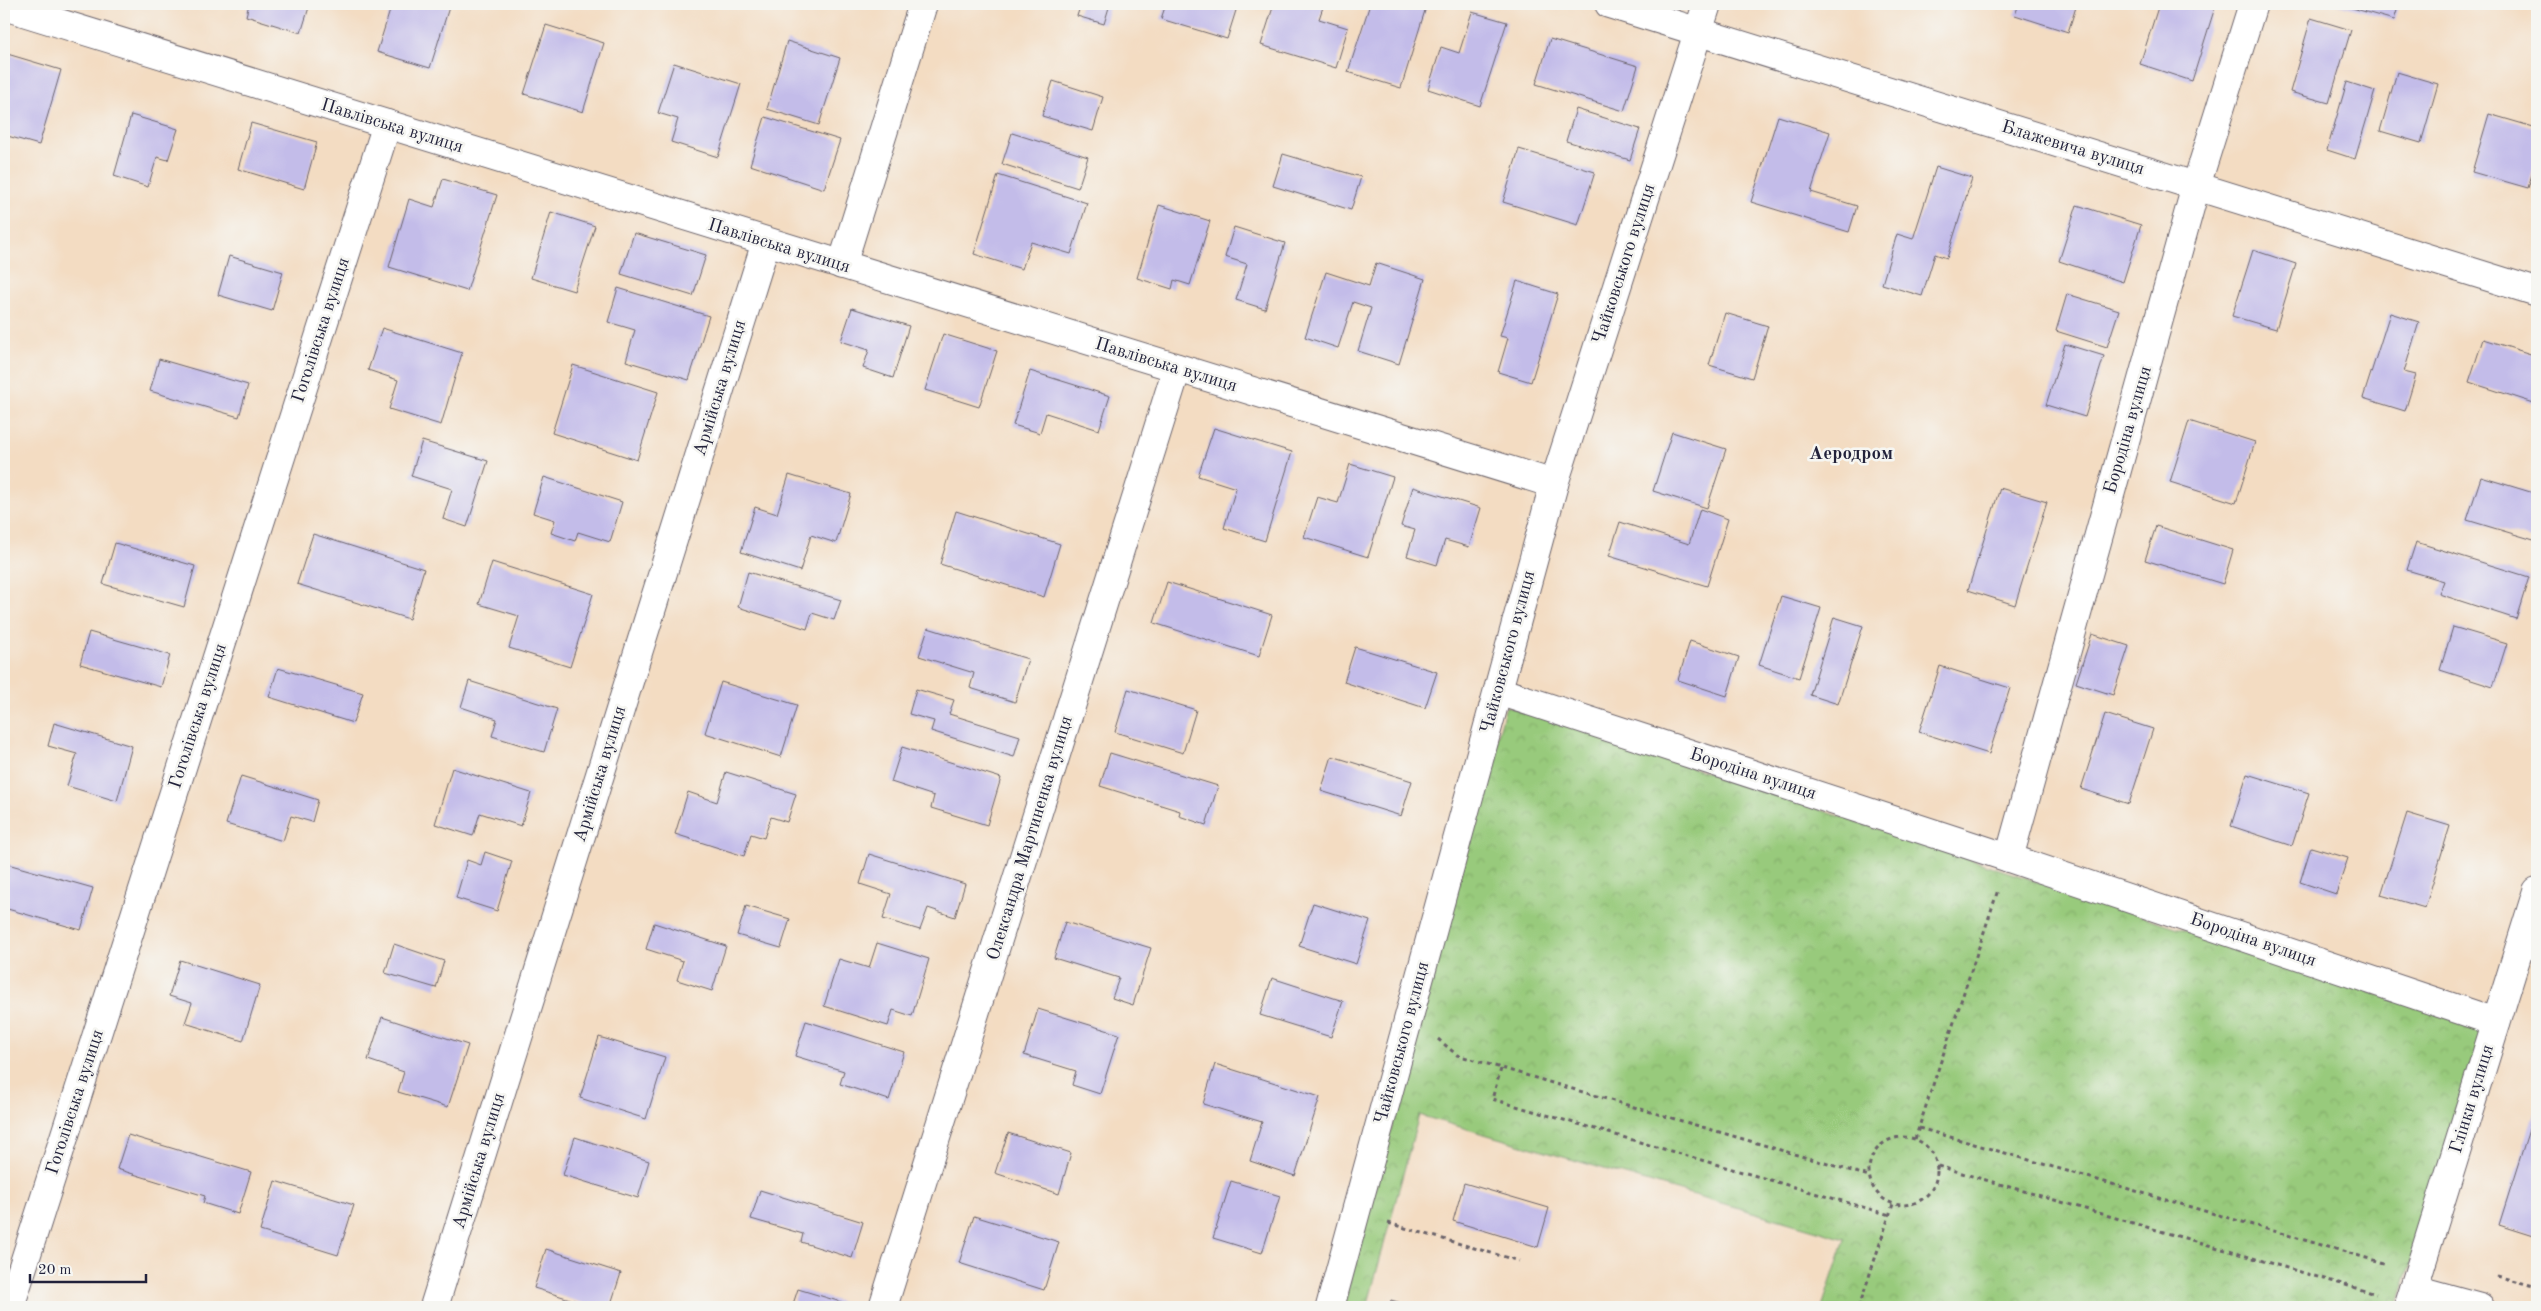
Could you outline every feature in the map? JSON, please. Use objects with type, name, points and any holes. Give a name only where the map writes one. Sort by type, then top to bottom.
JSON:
[{"type":"street","points":[[842,265],[923,4]]},
{"type":"street","name":"Блажевича вулиця","points":[[1609,4],[2537,292]]},
{"type":"street","name":"Чайковського вулиця","points":[[1330,1307],[1554,484],[1707,4]]},
{"type":"street","name":"Бородіна вулиця","points":[[2009,858],[2196,186],[2253,4]]},
{"type":"street","name":"Павлівська вулиця","points":[[4,6],[1554,484]]},
{"type":"street","name":"Гоголівська вулиця","points":[[10,1307],[387,124]]},
{"type":"street","name":"Армійська вулиця","points":[[434,1307],[766,242]]},
{"type":"street","name":"Олександра Мартиненка вулиця","points":[[883,1307],[1177,368]]},
{"type":"street","name":"Бородіна вулиця","points":[[1498,690],[2009,858],[2496,1022]]},
{"type":"street","name":"Глінки вулиця","points":[[2412,1293],[2537,891]]},
{"type":"street","points":[[2412,1293],[2480,1307]]},
{"type":"path","points":[[1915,1138],[2009,858]]},
{"type":"path","points":[[1410,1015],[1457,1055],[1868,1176]]},
{"type":"path","points":[[1501,1069],[1492,1100],[1890,1215]]},
{"type":"path","points":[[1919,1128],[2412,1293]]},
{"type":"path","points":[[1901,1136],[1915,1138],[1926,1145],[1934,1154],[1938,1166],[1937,1181],[1931,1193],[1920,1201],[1907,1206],[1893,1204],[1882,1198],[1873,1188],[1868,1176],[1869,1162],[1876,1149],[1887,1140],[1901,1136]]},
{"type":"path","points":[[1938,1166],[2412,1293]]},
{"type":"path","points":[[1859,1307],[1893,1204]]},
{"type":"path","points":[[1356,1214],[1519,1261]]},
{"type":"green space","points":[[1506,706],[2483,1029],[2397,1307],[1822,1307],[1845,1239],[1419,1115],[1367,1307],[1343,1307]]},
{"type":"building","points":[[249,4],[310,4],[301,33],[246,16]]},
{"type":"building","points":[[392,4],[450,4],[430,68],[377,52]]},
{"type":"building","points":[[1081,4],[1110,4],[1104,24],[1077,16]]},
{"type":"building","points":[[1166,4],[1238,4],[1227,39],[1161,19]]},
{"type":"building","points":[[1274,4],[1324,4],[1319,19],[1348,28],[1336,68],[1261,45]]},
{"type":"building","points":[[1370,4],[1427,4],[1401,88],[1348,72]]},
{"type":"building","points":[[2019,4],[2077,4],[2068,32],[2015,15]]},
{"type":"building","points":[[2159,4],[2216,4],[2192,81],[2140,64]]},
{"type":"building","points":[[2338,4],[2399,4],[2394,20]]},
{"type":"building","points":[[1472,12],[1507,22],[1480,106],[1428,89],[1441,47],[1459,53]]},
{"type":"building","points":[[2311,18],[2351,30],[2329,103],[2290,92]]},
{"type":"building","points":[[546,25],[604,43],[583,112],[524,94]]},
{"type":"building","points":[[1550,39],[1638,66],[1624,111],[1536,84]]},
{"type":"building","points":[[787,41],[840,58],[819,125],[767,109]]},
{"type":"building","points":[[4,53],[61,70],[39,145],[4,135]]},
{"type":"building","points":[[674,63],[741,84],[718,157],[671,142],[678,119],[658,113]]},
{"type":"building","points":[[2397,72],[2438,84],[2421,143],[2380,131]]},
{"type":"building","points":[[1053,81],[1103,97],[1093,131],[1042,116]]},
{"type":"building","points":[[2347,82],[2375,91],[2355,159],[2327,150]]},
{"type":"building","points":[[1576,109],[1640,129],[1630,160],[1566,141]]},
{"type":"building","points":[[2489,114],[2537,128],[2537,157],[2528,188],[2472,172]]},
{"type":"building","points":[[131,115],[178,129],[168,160],[157,157],[148,187],[114,176]]},
{"type":"building","points":[[1778,116],[1830,132],[1811,192],[1857,206],[1849,232],[1751,202]]},
{"type":"building","points":[[765,117],[840,140],[824,189],[750,165]]},
{"type":"building","points":[[251,123],[317,142],[304,189],[238,169]]},
{"type":"building","points":[[1012,133],[1088,157],[1078,188],[1002,164]]},
{"type":"building","points":[[1519,149],[1595,172],[1578,225],[1503,202]]},
{"type":"building","points":[[1283,154],[1361,177],[1351,210],[1273,186]]},
{"type":"building","points":[[1936,167],[1972,178],[1947,258],[1935,254],[1922,296],[1882,284],[1897,234],[1913,239]]},
{"type":"building","points":[[998,175],[1087,203],[1071,254],[1031,242],[1022,269],[974,254]]},
{"type":"building","points":[[443,179],[497,195],[467,291],[389,267],[409,199],[434,207]]},
{"type":"building","points":[[1159,205],[1210,221],[1190,285],[1174,280],[1172,289],[1137,278]]},
{"type":"building","points":[[2077,205],[2141,225],[2123,282],[2059,261]]},
{"type":"building","points":[[551,212],[595,226],[574,291],[531,278]]},
{"type":"building","points":[[1234,227],[1285,243],[1265,309],[1236,300],[1247,264],[1225,257]]},
{"type":"building","points":[[634,233],[706,255],[693,296],[621,274]]},
{"type":"building","points":[[2253,250],[2296,264],[2276,329],[2232,316]]},
{"type":"building","points":[[229,256],[283,272],[272,311],[218,295]]},
{"type":"building","points":[[1376,263],[1425,279],[1399,364],[1358,351],[1371,308],[1353,302],[1338,348],[1305,337],[1326,272],[1369,286]]},
{"type":"building","points":[[1517,281],[1558,294],[1531,382],[1498,372],[1508,338],[1500,336]]},
{"type":"building","points":[[618,288],[709,316],[689,380],[626,361],[635,330],[608,322]]},
{"type":"building","points":[[2067,294],[2119,310],[2107,347],[2056,331]]},
{"type":"building","points":[[852,308],[909,326],[893,378],[863,368],[869,350],[841,341]]},
{"type":"building","points":[[1725,313],[1768,326],[1752,378],[1709,365]]},
{"type":"building","points":[[2390,313],[2419,322],[2404,372],[2416,375],[2405,411],[2363,398]]},
{"type":"building","points":[[382,328],[462,353],[441,425],[389,409],[398,380],[368,370]]},
{"type":"building","points":[[943,334],[997,351],[979,407],[925,390]]},
{"type":"building","points":[[2483,339],[2537,356],[2537,404],[2469,382]]},
{"type":"building","points":[[2065,344],[2104,356],[2085,417],[2046,405]]},
{"type":"building","points":[[159,359],[248,385],[239,417],[150,391]]},
{"type":"building","points":[[573,365],[658,392],[637,460],[552,433]]},
{"type":"building","points":[[1030,371],[1110,396],[1099,430],[1046,413],[1040,433],[1013,425]]},
{"type":"building","points":[[2189,421],[2255,442],[2236,503],[2170,482]]},
{"type":"building","points":[[1214,428],[1292,452],[1265,541],[1224,528],[1236,488],[1198,476]]},
{"type":"building","points":[[1672,432],[1726,449],[1707,508],[1653,491]]},
{"type":"building","points":[[422,441],[488,461],[467,527],[443,519],[452,489],[411,476]]},
{"type":"building","points":[[1350,464],[1393,477],[1368,557],[1304,537],[1317,497],[1338,503]]},
{"type":"building","points":[[789,475],[851,494],[836,543],[811,535],[800,571],[741,552],[755,507],[777,514]]},
{"type":"building","points":[[544,477],[622,502],[610,542],[578,532],[575,541],[551,533],[555,520],[533,513]]},
{"type":"building","points":[[2481,477],[2537,494],[2537,541],[2467,520]]},
{"type":"building","points":[[1413,487],[1481,508],[1469,547],[1445,540],[1437,565],[1407,556],[1415,530],[1401,526]]},
{"type":"building","points":[[2000,488],[2047,502],[2015,605],[1968,590]]},
{"type":"building","points":[[1700,509],[1728,519],[1707,586],[1609,556],[1620,522],[1689,544]]},
{"type":"building","points":[[956,511],[1060,544],[1044,597],[940,564]]},
{"type":"building","points":[[2156,526],[2233,550],[2223,584],[2145,560]]},
{"type":"building","points":[[313,534],[424,569],[409,619],[297,584]]},
{"type":"building","points":[[2416,542],[2529,577],[2516,619],[2439,594],[2444,581],[2407,570]]},
{"type":"building","points":[[115,543],[195,566],[184,607],[103,584]]},
{"type":"building","points":[[492,562],[593,594],[570,667],[509,648],[519,616],[479,604]]},
{"type":"building","points":[[748,572],[841,600],[834,620],[812,613],[807,629],[738,607]]},
{"type":"building","points":[[1167,582],[1272,615],[1259,656],[1154,623]]},
{"type":"building","points":[[1781,596],[1821,608],[1799,678],[1759,665]]},
{"type":"building","points":[[1834,617],[1863,626],[1838,704],[1810,695]]},
{"type":"building","points":[[2453,627],[2507,643],[2493,687],[2440,670]]},
{"type":"building","points":[[928,628],[1028,659],[1015,702],[970,688],[974,673],[919,656]]},
{"type":"building","points":[[89,632],[170,655],[161,687],[80,664]]},
{"type":"building","points":[[2092,634],[2129,646],[2113,695],[2076,683]]},
{"type":"building","points":[[1690,641],[1739,657],[1727,696],[1678,680]]},
{"type":"building","points":[[1355,647],[1437,672],[1425,708],[1344,682]]},
{"type":"building","points":[[1940,666],[2010,688],[1989,754],[1919,732]]},
{"type":"building","points":[[278,668],[363,693],[353,723],[269,697]]},
{"type":"building","points":[[469,681],[557,709],[544,752],[492,736],[497,719],[461,707]]},
{"type":"building","points":[[721,682],[797,705],[781,757],[705,733]]},
{"type":"building","points":[[916,689],[954,700],[949,714],[1020,736],[1014,757],[931,731],[934,721],[909,714]]},
{"type":"building","points":[[1128,689],[1196,710],[1183,753],[1115,732]]},
{"type":"building","points":[[2105,714],[2153,729],[2129,804],[2081,789]]},
{"type":"building","points":[[54,723],[132,746],[117,801],[67,786],[77,754],[48,746]]},
{"type":"building","points":[[902,747],[1001,778],[987,825],[931,808],[934,796],[891,782]]},
{"type":"building","points":[[1110,753],[1218,786],[1206,825],[1179,816],[1180,811],[1100,786]]},
{"type":"building","points":[[1332,756],[1412,781],[1401,816],[1321,791]]},
{"type":"building","points":[[452,768],[531,793],[521,826],[480,813],[473,836],[435,824]]},
{"type":"building","points":[[726,772],[796,794],[787,822],[771,817],[764,838],[751,834],[744,856],[675,834],[688,792],[717,802]]},
{"type":"building","points":[[2247,774],[2309,793],[2292,846],[2231,826]]},
{"type":"building","points":[[241,776],[318,800],[312,822],[291,816],[283,841],[226,824]]},
{"type":"building","points":[[2407,813],[2450,826],[2425,908],[2381,895]]},
{"type":"building","points":[[2311,847],[2348,858],[2336,894],[2300,882]]},
{"type":"building","points":[[485,852],[512,861],[497,911],[456,898],[467,860],[481,865]]},
{"type":"building","points":[[869,854],[965,884],[955,917],[928,908],[920,930],[883,919],[891,894],[860,884]]},
{"type":"building","points":[[4,863],[93,888],[81,930],[4,908]]},
{"type":"building","points":[[1313,903],[1370,921],[1356,964],[1299,946]]},
{"type":"building","points":[[746,906],[790,919],[781,948],[737,935]]},
{"type":"building","points":[[1065,922],[1151,948],[1133,1005],[1112,998],[1119,978],[1054,958]]},
{"type":"building","points":[[654,923],[726,946],[712,991],[677,980],[683,961],[646,949]]},
{"type":"building","points":[[877,943],[929,959],[912,1016],[893,1010],[888,1026],[824,1006],[839,959],[869,968]]},
{"type":"building","points":[[394,944],[444,961],[436,988],[385,973]]},
{"type":"building","points":[[180,960],[260,985],[243,1041],[185,1023],[192,1003],[169,996]]},
{"type":"building","points":[[1272,978],[1343,1001],[1331,1037],[1260,1015]]},
{"type":"building","points":[[1038,1009],[1119,1034],[1100,1094],[1072,1085],[1076,1071],[1024,1055]]},
{"type":"building","points":[[382,1017],[468,1045],[448,1107],[398,1092],[404,1072],[368,1060]]},
{"type":"building","points":[[806,1021],[904,1052],[889,1100],[840,1084],[844,1071],[795,1056]]},
{"type":"building","points":[[599,1037],[665,1057],[646,1119],[580,1098]]},
{"type":"building","points":[[1215,1064],[1320,1097],[1295,1176],[1250,1161],[1262,1122],[1203,1104]]},
{"type":"building","points":[[2537,1104],[2537,1237],[2499,1225]]},
{"type":"building","points":[[1008,1133],[1071,1153],[1059,1194],[995,1173]]},
{"type":"building","points":[[128,1135],[251,1172],[238,1214],[203,1203],[205,1196],[117,1169]]},
{"type":"building","points":[[575,1137],[649,1161],[638,1198],[563,1175]]},
{"type":"building","points":[[275,1181],[354,1205],[338,1255],[260,1231]]},
{"type":"building","points":[[1231,1181],[1280,1196],[1262,1253],[1213,1238]]},
{"type":"building","points":[[1464,1183],[1549,1208],[1538,1247],[1453,1221]]},
{"type":"building","points":[[760,1190],[863,1222],[852,1258],[801,1242],[803,1234],[751,1219]]},
{"type":"building","points":[[974,1216],[1059,1242],[1044,1290],[959,1263]]},
{"type":"building","points":[[546,1249],[621,1273],[610,1307],[596,1307],[534,1288]]},
{"type":"building","points":[[798,1289],[851,1305],[850,1307],[792,1307]]},
{"type":"building","points":[[1391,1300],[1415,1307],[1389,1307]]},
{"type":"district","name":"Аеродром","points":[[1851,454]]}]
